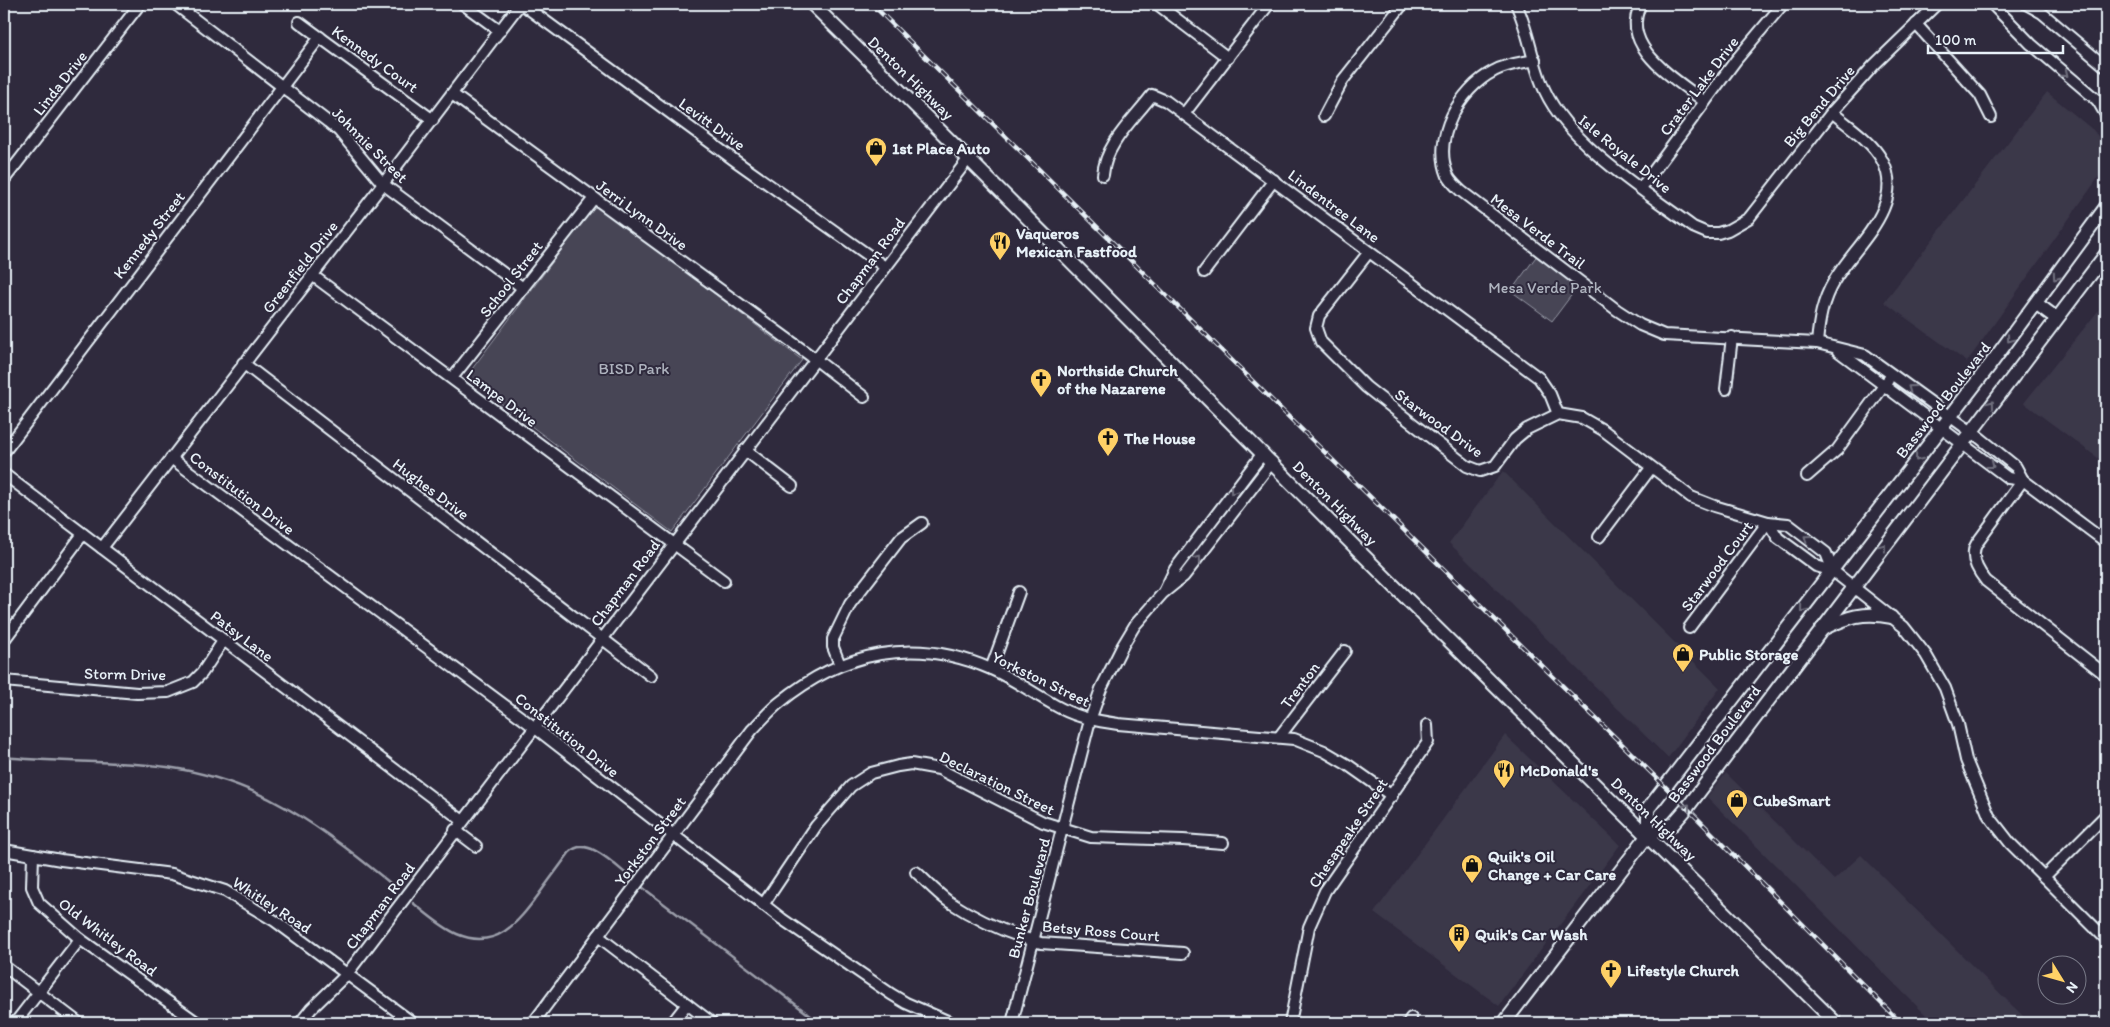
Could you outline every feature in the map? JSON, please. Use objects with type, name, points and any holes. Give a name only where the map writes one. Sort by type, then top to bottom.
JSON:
[{"type":"main road","name":"Denton Highway","points":[[812,4],[969,158],[1398,590],[1648,835],[1836,1023]]},
{"type":"main road","points":[[2103,105],[2106,113]]},
{"type":"main road","name":"Basswood Boulevard","points":[[2106,207],[2037,304],[1648,810],[1648,835],[1673,824],[2106,254]]},
{"type":"main road","points":[[2037,304],[2056,318]]},
{"type":"main road","points":[[1820,630],[1847,617],[1866,614],[1892,617]]},
{"type":"main road","points":[[1504,1023],[1648,835]]},
{"type":"street","name":"Linda Drive","points":[[4,180],[140,4]]},
{"type":"street","name":"Johnnie Street","points":[[174,4],[339,132],[373,174],[384,184],[523,288]]},
{"type":"street","points":[[463,4],[500,31]]},
{"type":"street","name":"Greenfield Drive","points":[[102,548],[521,4]]},
{"type":"street","name":"Levitt Drive","points":[[521,4],[737,162],[885,267]]},
{"type":"street","points":[[1156,4],[1228,58]]},
{"type":"street","points":[[1184,114],[1269,4]]},
{"type":"street","points":[[1324,116],[1343,80],[1403,4]]},
{"type":"street","name":"Isle Royale Drive","points":[[1516,4],[1544,91],[1565,124],[1607,162],[1694,228],[1707,233],[1728,230]]},
{"type":"street","points":[[1642,4],[1636,22],[1639,43],[1659,65],[1705,102]]},
{"type":"street","name":"Crater Lake Drive","points":[[1641,188],[1765,23],[1783,4]]},
{"type":"street","name":"Big Bend Drive","points":[[1728,230],[1749,218],[1832,112],[1874,65],[1937,4]]},
{"type":"street","points":[[1992,4],[2031,44],[2103,105]]},
{"type":"street","points":[[2026,4],[2042,13],[2106,67]]},
{"type":"street","name":"Kennedy Court","points":[[299,22],[433,120]]},
{"type":"street","points":[[1916,24],[1980,95],[1991,117]]},
{"type":"street","name":"Kennedy Street","points":[[4,452],[320,37]]},
{"type":"street","name":"Mesa Verde Trail","points":[[1535,60],[1496,70],[1481,80],[1464,98],[1449,122],[1445,133],[1444,150],[1449,177],[1461,191],[1499,222],[1617,310],[1640,325],[1664,335],[1732,337],[1817,343],[1865,355],[1971,431],[2016,467],[2023,480],[2106,542]]},
{"type":"street","name":"Jerri Lynn Drive","points":[[452,94],[815,359],[864,397]]},
{"type":"street","name":"Lindentree Lane","points":[[1103,175],[1104,162],[1112,146],[1152,95],[1166,101],[1539,378],[1550,394],[1558,414]]},
{"type":"street","points":[[1817,343],[1820,315],[1827,293],[1841,270],[1878,220],[1885,205],[1888,190],[1882,161],[1875,151],[1832,112]]},
{"type":"street","name":"Chapman Road","points":[[300,1023],[311,1009],[346,974],[400,905],[455,830],[969,158]]},
{"type":"street","points":[[1204,272],[1274,180]]},
{"type":"street","name":"School Street","points":[[452,378],[594,198]]},
{"type":"street","name":"Starwood Drive","points":[[1369,252],[1319,316],[1316,328],[1321,342],[1366,387],[1467,466],[1480,472],[1495,466],[1515,439],[1527,429],[1558,414]]},
{"type":"street","name":"Lampe Drive","points":[[312,275],[724,581]]},
{"type":"street","points":[[1726,389],[1732,337]]},
{"type":"street","name":"Mesa Verde Trail","points":[[1831,346],[2008,478],[2023,480]]},
{"type":"street","name":"Hughes Drive","points":[[243,363],[650,676]]},
{"type":"street","points":[[1807,476],[1837,450],[1893,375]]},
{"type":"street","points":[[1558,414],[1582,418],[1603,430],[1691,497],[1768,522],[1788,524],[1826,553],[1833,571]]},
{"type":"street","points":[[745,450],[792,486]]},
{"type":"street","name":"Bunker Boulevard","points":[[1163,593],[1175,569],[1263,453]]},
{"type":"street","name":"Constitution Drive","points":[[171,458],[534,727],[762,905],[891,994],[906,1003],[952,1023]]},
{"type":"street","name":"Bunker Boulevard","points":[[1012,1023],[1090,720],[1102,688],[1122,645],[1135,625],[1163,593],[1184,576],[1272,462]]},
{"type":"street","points":[[1599,537],[1651,468]]},
{"type":"street","name":"Patsy Lane","points":[[4,474],[463,821]]},
{"type":"street","points":[[2023,480],[1973,549],[1976,567],[1986,581],[2106,675]]},
{"type":"street","points":[[1768,522],[1778,538],[1816,566],[1833,571],[1904,627],[1926,655],[1945,688],[1958,724],[1968,767],[1989,816],[2010,843],[2106,939]]},
{"type":"street","name":"Starwood Court","points":[[1690,628],[1768,522]]},
{"type":"street","points":[[840,666],[833,647],[833,639],[850,604],[901,538],[922,523]]},
{"type":"street","points":[[1208,525],[1218,533]]},
{"type":"street","points":[[4,640],[83,534]]},
{"type":"street","points":[[991,669],[1019,592]]},
{"type":"street","name":"Storm Drive","points":[[4,681],[137,693],[168,692],[193,682],[223,641]]},
{"type":"street","name":"Yorkston Street","points":[[533,1023],[752,730],[779,703],[821,675],[840,666],[878,654],[918,651],[936,653],[991,669],[1060,708],[1090,720],[1294,739],[1324,751],[1348,764],[1392,796]]},
{"type":"street","name":"Trenton","points":[[1279,737],[1344,651]]},
{"type":"street","name":"Chesapeake Street","points":[[1290,1023],[1309,927],[1324,890],[1392,796],[1428,742],[1427,724]]},
{"type":"street","name":"Declaration Street","points":[[762,905],[816,826],[851,786],[871,773],[911,764],[939,769],[1021,812],[1062,830],[1091,837],[1222,843]]},
{"type":"street","points":[[2044,877],[2104,816],[2106,817]]},
{"type":"street","points":[[455,830],[476,846]]},
{"type":"street","name":"Whitley Road","points":[[4,850],[172,874],[205,883],[224,891],[261,912],[413,1023]]},
{"type":"street","name":"Old Whitley Road","points":[[33,855],[32,887],[39,903],[80,939],[198,1023]]},
{"type":"street","name":"Betsy Ross Court","points":[[916,872],[947,900],[969,913],[1001,930],[1033,940],[1122,950],[1183,953]]},
{"type":"street","points":[[598,936],[712,1023]]},
{"type":"street","points":[[15,1023],[80,939]]},
{"type":"street","points":[[4,966],[80,1023]]},
{"type":"street","points":[[672,1023],[687,1004]]},
{"type":"shaded area","points":[[2047,92],[2093,130],[2105,145],[2103,171],[1967,362],[1884,302]]},
{"type":"shaded area","points":[[2106,301],[2106,464],[2024,403]]},
{"type":"shaded area","points":[[1503,471],[1720,688],[1668,758],[1449,543]]},
{"type":"shaded area","points":[[1505,735],[1620,845],[1499,1006],[1374,913]]},
{"type":"shaded area","points":[[1726,773],[1834,880],[1861,855],[2030,1023],[1934,1023],[1707,797]]},
{"type":"green space","name":"BISD Park","points":[[596,204],[802,360],[672,532],[466,377]]},
{"type":"green space","name":"Mesa Verde Park","points":[[1538,254],[1579,285],[1552,321],[1511,291]]},
{"type":"waterway","points":[[4,757],[167,767],[233,783],[290,810],[342,845],[395,887]]},
{"type":"waterway","points":[[413,903],[451,931],[471,938],[484,939],[505,931],[514,923],[531,904],[569,853],[576,848],[592,849],[610,860],[632,879]]},
{"type":"waterway","points":[[642,887],[820,1023]]},
{"type":"railway","points":[[872,4],[1687,808],[1901,1023]]},
{"type":"place","name":"1st Place Auto","points":[[876,167]]},
{"type":"place","name":"Vaqueros Mexican Fastfood","points":[[1000,261]]},
{"type":"place","name":"Northside Church of the Nazarene","points":[[1041,398]]},
{"type":"place","name":"The House","points":[[1108,457]]},
{"type":"place","name":"Public Storage","points":[[1683,673]]},
{"type":"place","name":"McDonald's","points":[[1504,789]]},
{"type":"place","name":"CubeSmart","points":[[1737,819]]},
{"type":"place","name":"Quik's Oil Change + Car Care","points":[[1472,884]]},
{"type":"place","name":"Quik's Car Wash","points":[[1459,953]]},
{"type":"place","name":"Lifestyle Church","points":[[1611,989]]}]
